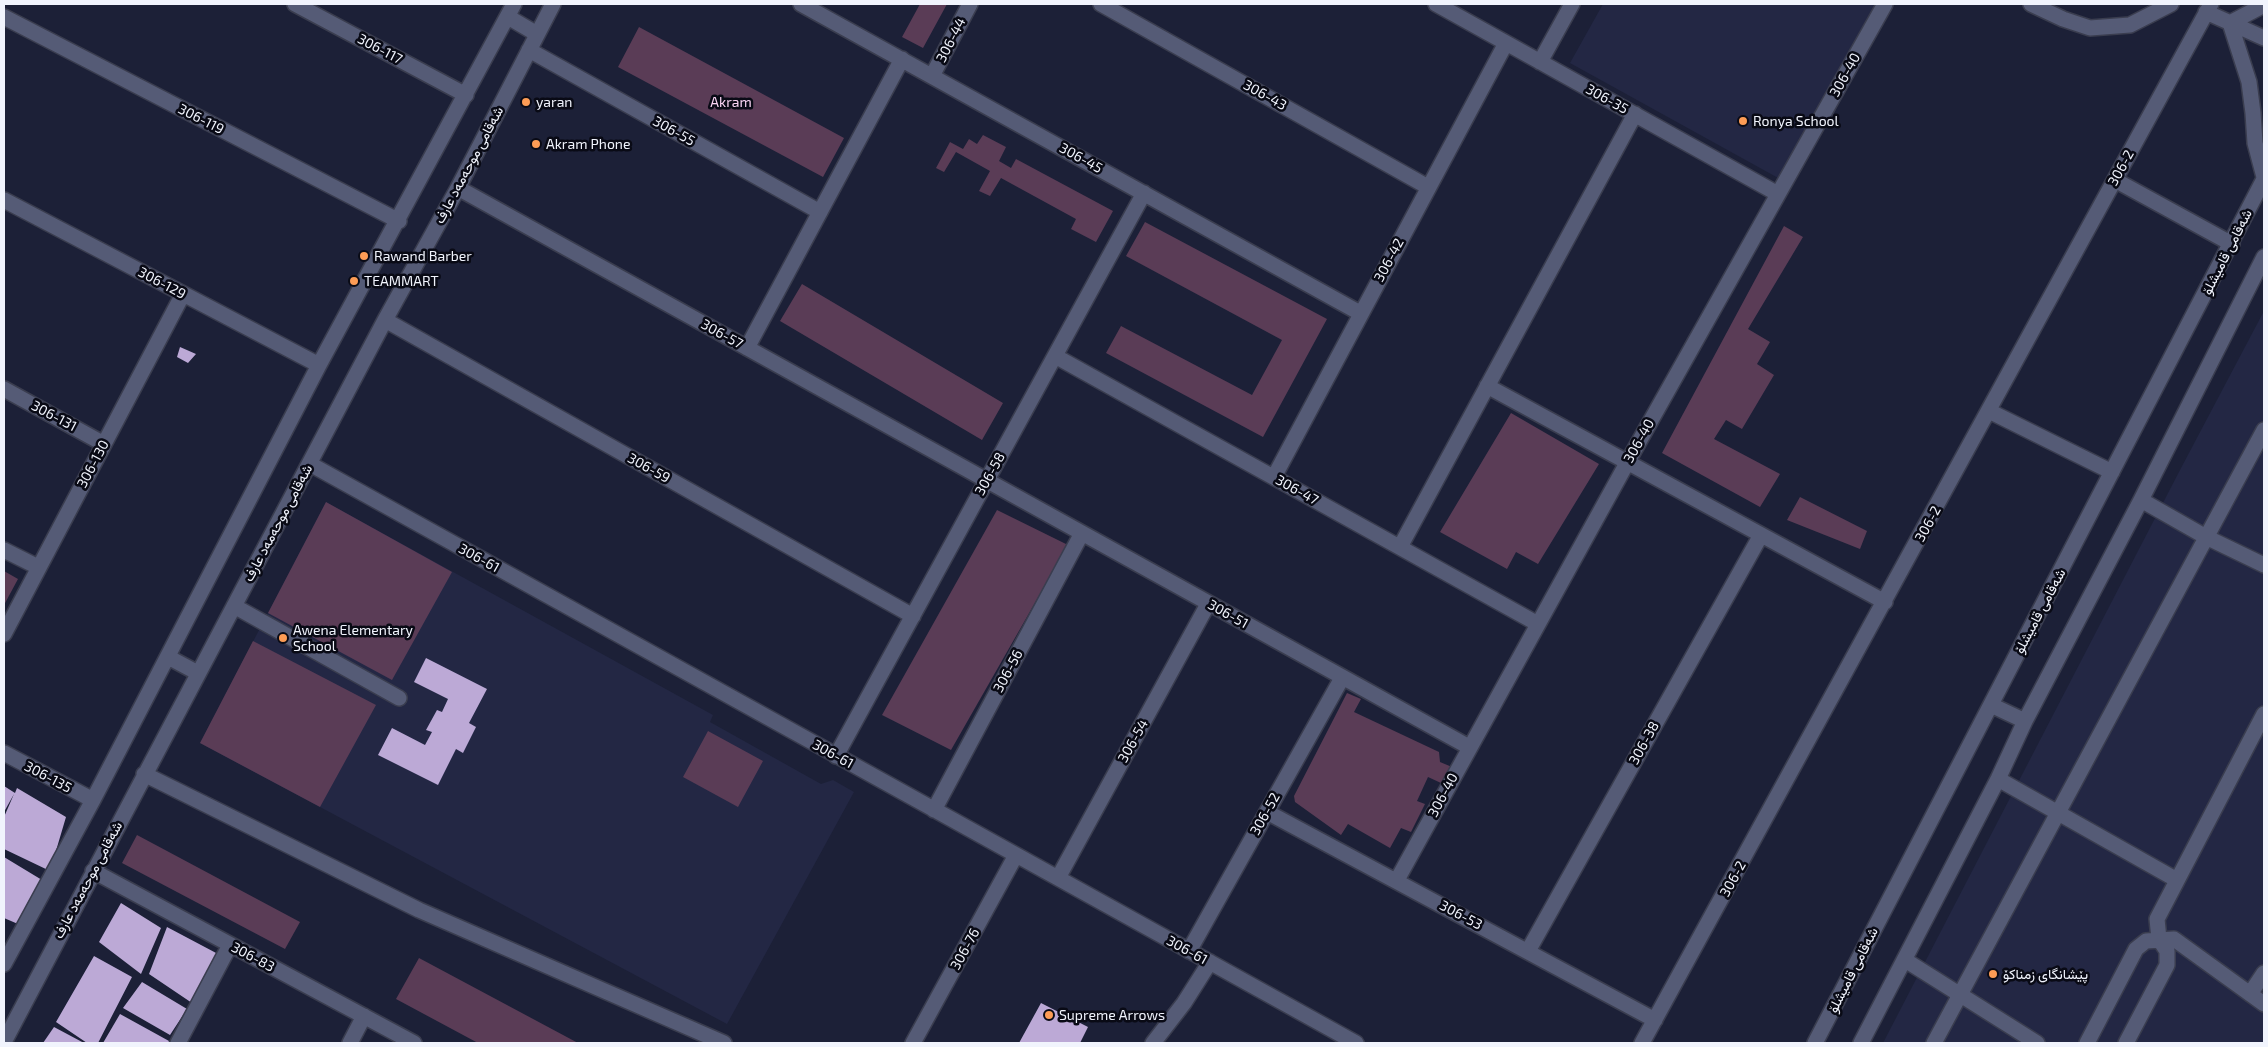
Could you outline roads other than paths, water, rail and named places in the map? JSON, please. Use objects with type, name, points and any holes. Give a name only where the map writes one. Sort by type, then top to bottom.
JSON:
[{"type":"street","name":"306-117","points":[[295,4],[466,95]]},
{"type":"street","name":"شەقامی موحەمەد عارف","points":[[4,1042],[92,871],[385,320],[458,188],[553,4]]},
{"type":"street","name":"306-45","points":[[801,4],[1360,313]]},
{"type":"street","name":"306-44","points":[[932,76],[970,4]]},
{"type":"street","name":"306-43","points":[[1101,4],[1428,187]]},
{"type":"street","name":"306-35","points":[[1436,4],[1778,194]]},
{"type":"street","points":[[1540,62],[1572,4]]},
{"type":"street","name":"306-40","points":[[1397,880],[1627,463],[1885,4]]},
{"type":"street","points":[[2031,4],[2063,19],[2090,28],[2130,26],[2171,4]]},
{"type":"street","points":[[2230,23],[2264,5]]},
{"type":"street","points":[[2208,8],[2230,23],[2264,38]]},
{"type":"street","name":"306-2","points":[[1642,1043],[1885,602],[2208,8]]},
{"type":"street","points":[[4,964],[10,937],[92,800],[319,365],[399,221],[511,10],[537,34]]},
{"type":"street","name":"306-119","points":[[4,17],[399,221]]},
{"type":"street","points":[[2230,23],[2249,82],[2255,143],[2264,178]]},
{"type":"street","name":"306-42","points":[[1274,477],[1506,43]]},
{"type":"street","name":"306-55","points":[[528,50],[820,212]]},
{"type":"street","points":[[747,348],[902,60]]},
{"type":"street","points":[[1400,547],[1635,114]]},
{"type":"street","name":"شەقامی قامیشلۆ","points":[[1815,1043],[2232,244],[2264,178]]},
{"type":"street","points":[[2115,180],[2232,244]]},
{"type":"street","name":"306-57","points":[[458,188],[987,481]]},
{"type":"street","name":"306-58","points":[[836,756],[1144,194]]},
{"type":"street","name":"306-129","points":[[4,200],[319,365]]},
{"type":"street","points":[[1862,1043],[1998,778],[2025,721],[2141,500],[2264,257]]},
{"type":"street","name":"306-130","points":[[4,634],[183,294]]},
{"type":"street","name":"306-59","points":[[385,320],[913,616]]},
{"type":"street","name":"306-47","points":[[1055,356],[1538,624]]},
{"type":"street","points":[[1486,386],[1885,602]]},
{"type":"street","name":"306-131","points":[[4,389],[104,444]]},
{"type":"street","points":[[1989,411],[2112,472]]},
{"type":"street","points":[[1934,1043],[2264,430]]},
{"type":"street","name":"306-61","points":[[310,464],[1356,1043]]},
{"type":"street","name":"306-51","points":[[987,481],[1469,748]]},
{"type":"street","points":[[2141,500],[2206,537],[2264,565]]},
{"type":"street","name":"306-56","points":[[934,810],[1082,533]]},
{"type":"street","name":"306-38","points":[[1528,951],[1761,535]]},
{"type":"street","points":[[4,550],[38,567]]},
{"type":"street","name":"306-54","points":[[1058,878],[1208,604]]},
{"type":"street","points":[[234,606],[399,698]]},
{"type":"street","points":[[168,657],[198,673]]},
{"type":"street","name":"306-52","points":[[1189,951],[1342,678]]},
{"type":"street","points":[[1991,705],[2025,721]]},
{"type":"street","points":[[2126,1043],[2167,965],[2166,939],[2157,919],[2264,714]]},
{"type":"street","name":"306-135","points":[[4,753],[92,800]]},
{"type":"street","points":[[144,774],[419,910],[724,1043]]},
{"type":"street","points":[[1998,778],[2177,880]]},
{"type":"street","name":"306-53","points":[[1267,812],[1655,1020]]},
{"type":"street","name":"306-76","points":[[913,1043],[1016,855]]},
{"type":"street","name":"306-83","points":[[92,871],[414,1043]]},
{"type":"street","points":[[2087,1043],[2136,949],[2146,941],[2166,939],[2264,1004]]},
{"type":"street","points":[[178,1043],[230,945]]},
{"type":"street","points":[[1905,960],[1959,996],[2037,1043]]},
{"type":"street","points":[[1153,1043],[1184,1003],[1210,962]]},
{"type":"street","points":[[2250,994],[2264,973]]},
{"type":"street","points":[[350,1043],[364,1016]]},
{"type":"place","name":"yaran","points":[[526,102]]},
{"type":"place","name":"Ronya School","points":[[1743,121]]},
{"type":"place","name":"Akram Phone","points":[[536,144]]},
{"type":"place","name":"Rawand Barber","points":[[364,256]]},
{"type":"place","name":"TEAMMART","points":[[354,281]]},
{"type":"place","name":"Awena Elementary School","points":[[283,638]]},
{"type":"place","name":"پێشانگای زمناكۆ","points":[[1993,974]]},
{"type":"place","name":"Supreme Arrows","points":[[1049,1015]]},
{"type":"park label","name":"Akram","points":[[731,102]]}]
